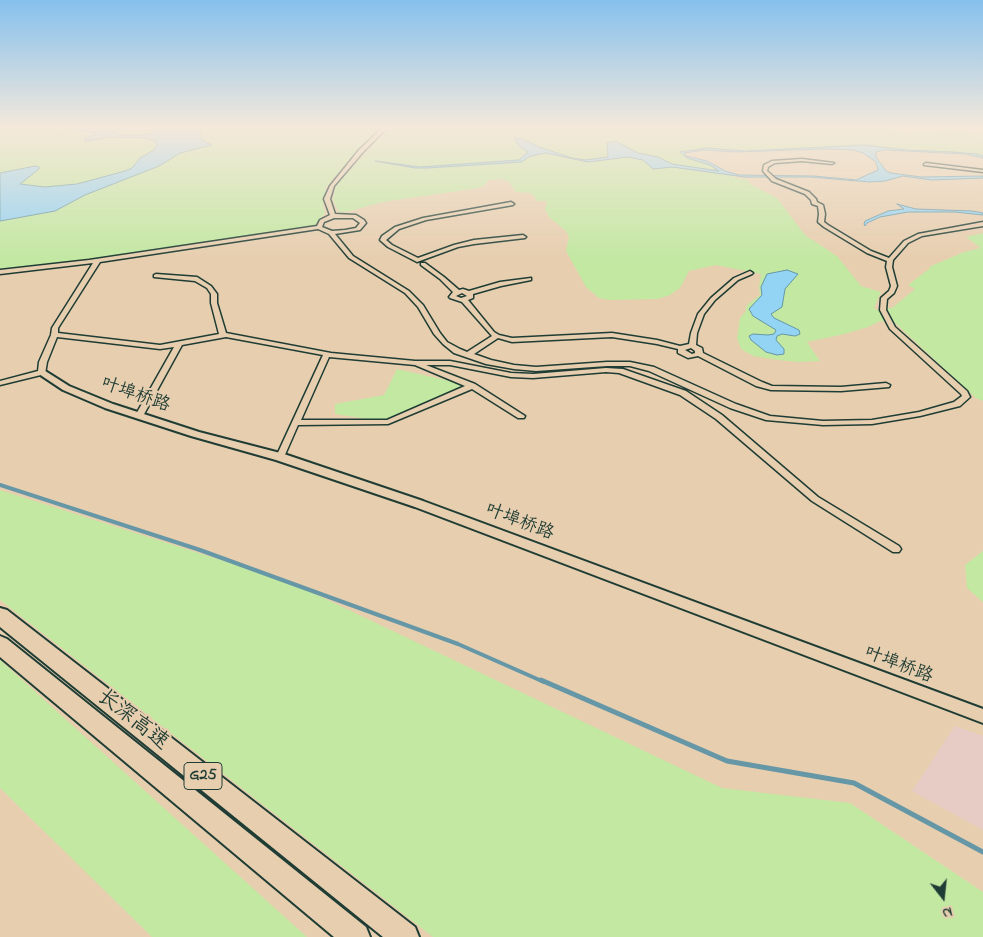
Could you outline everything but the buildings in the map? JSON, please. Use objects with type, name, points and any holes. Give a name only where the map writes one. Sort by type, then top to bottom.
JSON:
[{"type":"highway","name":"长深高速","points":[[0,616],[406,937]]},
{"type":"highway","name":"长深高速","points":[[0,645],[356,937]]},
{"type":"street","points":[[333,216],[327,199],[332,186],[344,172]]},
{"type":"street","points":[[767,172],[768,175],[807,193],[814,200],[814,203],[820,205],[821,222],[826,226],[869,252],[890,260]]},
{"type":"street","points":[[511,204],[425,219],[397,228],[384,236],[383,240],[390,246],[420,261],[457,292],[468,293],[500,284],[529,279]]},
{"type":"street","points":[[0,272],[98,260],[319,226],[325,231],[331,232],[352,231],[363,223],[354,216],[333,216],[322,221],[319,226]]},
{"type":"street","points":[[331,232],[352,257],[407,292],[421,306],[437,334],[445,343],[468,355],[489,362],[521,368],[630,364],[651,369],[733,406],[769,418],[790,421],[872,422],[920,414],[957,404],[966,397],[964,393],[892,328],[882,310],[884,298],[892,292],[894,286],[889,267],[890,260],[906,242],[920,235],[983,224]]},
{"type":"street","points":[[420,261],[474,242],[523,237]]},
{"type":"street","points":[[0,383],[42,372],[43,362],[55,328],[98,260]]},
{"type":"street","points":[[692,346],[694,333],[701,314],[713,299],[736,278],[750,273]]},
{"type":"street","points":[[156,276],[197,279],[210,287],[214,294],[223,336]]},
{"type":"street","points":[[457,292],[452,297],[458,300],[470,297],[468,293]]},
{"type":"street","points":[[464,300],[486,328],[497,336],[512,340],[612,335],[682,348],[692,346],[700,350],[699,354]]},
{"type":"street","points":[[54,335],[147,347],[160,347],[223,336],[236,336],[327,354],[415,364],[450,363],[511,375],[533,376],[576,372],[620,371],[682,393],[719,416],[815,499],[896,549]]},
{"type":"street","points":[[468,355],[497,336]]},
{"type":"street","points":[[139,416],[179,344]]},
{"type":"street","points":[[682,348],[682,353],[688,356],[699,354],[759,384],[771,388],[832,389],[886,385]]},
{"type":"street","points":[[280,457],[327,354]]},
{"type":"street","points":[[415,364],[472,386],[522,416]]},
{"type":"street","name":"叶埠桥路","points":[[42,372],[66,388],[108,406],[195,434],[280,457],[419,504],[983,716]]},
{"type":"street","points":[[295,423],[388,422],[472,386]]},
{"type":"shaded area","points":[[955,726],[983,736],[983,830],[912,791]]},
{"type":"green space","points":[[0,172],[339,172],[326,187],[323,205],[325,213],[315,225],[110,256],[0,269]]},
{"type":"green space","points":[[349,172],[725,172],[737,178],[746,179],[752,185],[777,198],[805,235],[837,256],[861,286],[881,292],[874,308],[877,310],[892,308],[897,304],[915,289],[908,285],[931,266],[964,252],[981,248],[966,237],[983,233],[983,401],[976,398],[895,323],[880,321],[868,327],[844,334],[807,342],[820,361],[797,362],[753,356],[741,349],[737,338],[740,318],[746,311],[746,306],[760,295],[761,274],[716,265],[689,271],[680,288],[670,295],[658,299],[609,300],[599,298],[586,287],[566,251],[569,237],[566,231],[549,217],[545,209],[547,201],[536,201],[535,197],[530,193],[516,192],[509,182],[502,179],[488,180],[485,185],[479,188],[382,202],[347,212],[339,212],[333,200],[336,186]]},
{"type":"green space","points":[[397,369],[472,386],[388,422],[335,414],[335,404],[384,395]]},
{"type":"green space","points":[[0,490],[290,582],[722,788],[850,803],[983,892],[983,937],[433,937],[0,600]]},
{"type":"green space","points":[[983,551],[983,602],[967,588],[965,565]]},
{"type":"green space","points":[[0,660],[307,937],[152,937],[0,788]]},
{"type":"water","points":[[36,172],[20,184],[45,187],[77,184],[122,172],[144,172],[85,195],[55,211],[0,221],[0,173]]},
{"type":"water","points":[[707,172],[728,172],[739,175],[814,176],[856,180],[874,172],[888,172],[921,177],[983,176],[983,178],[932,180],[903,176],[885,181],[870,182],[810,177],[745,177]]},
{"type":"water","points":[[897,204],[916,209],[972,211],[983,213],[983,215],[955,212],[908,212],[880,217],[867,223],[865,226],[865,221],[888,211],[904,209]]},
{"type":"water","points":[[787,270],[798,274],[785,289],[782,307],[771,314],[774,318],[799,330],[800,334],[795,336],[782,334],[777,336],[776,340],[784,349],[784,354],[777,355],[766,352],[751,340],[749,336],[753,334],[774,334],[776,330],[753,316],[749,309],[762,295],[761,287],[767,274]]},
{"type":"waterway","points":[[0,485],[200,550],[458,644],[544,682]]},
{"type":"waterway","points":[[541,680],[727,761],[854,783],[983,852]]}]
